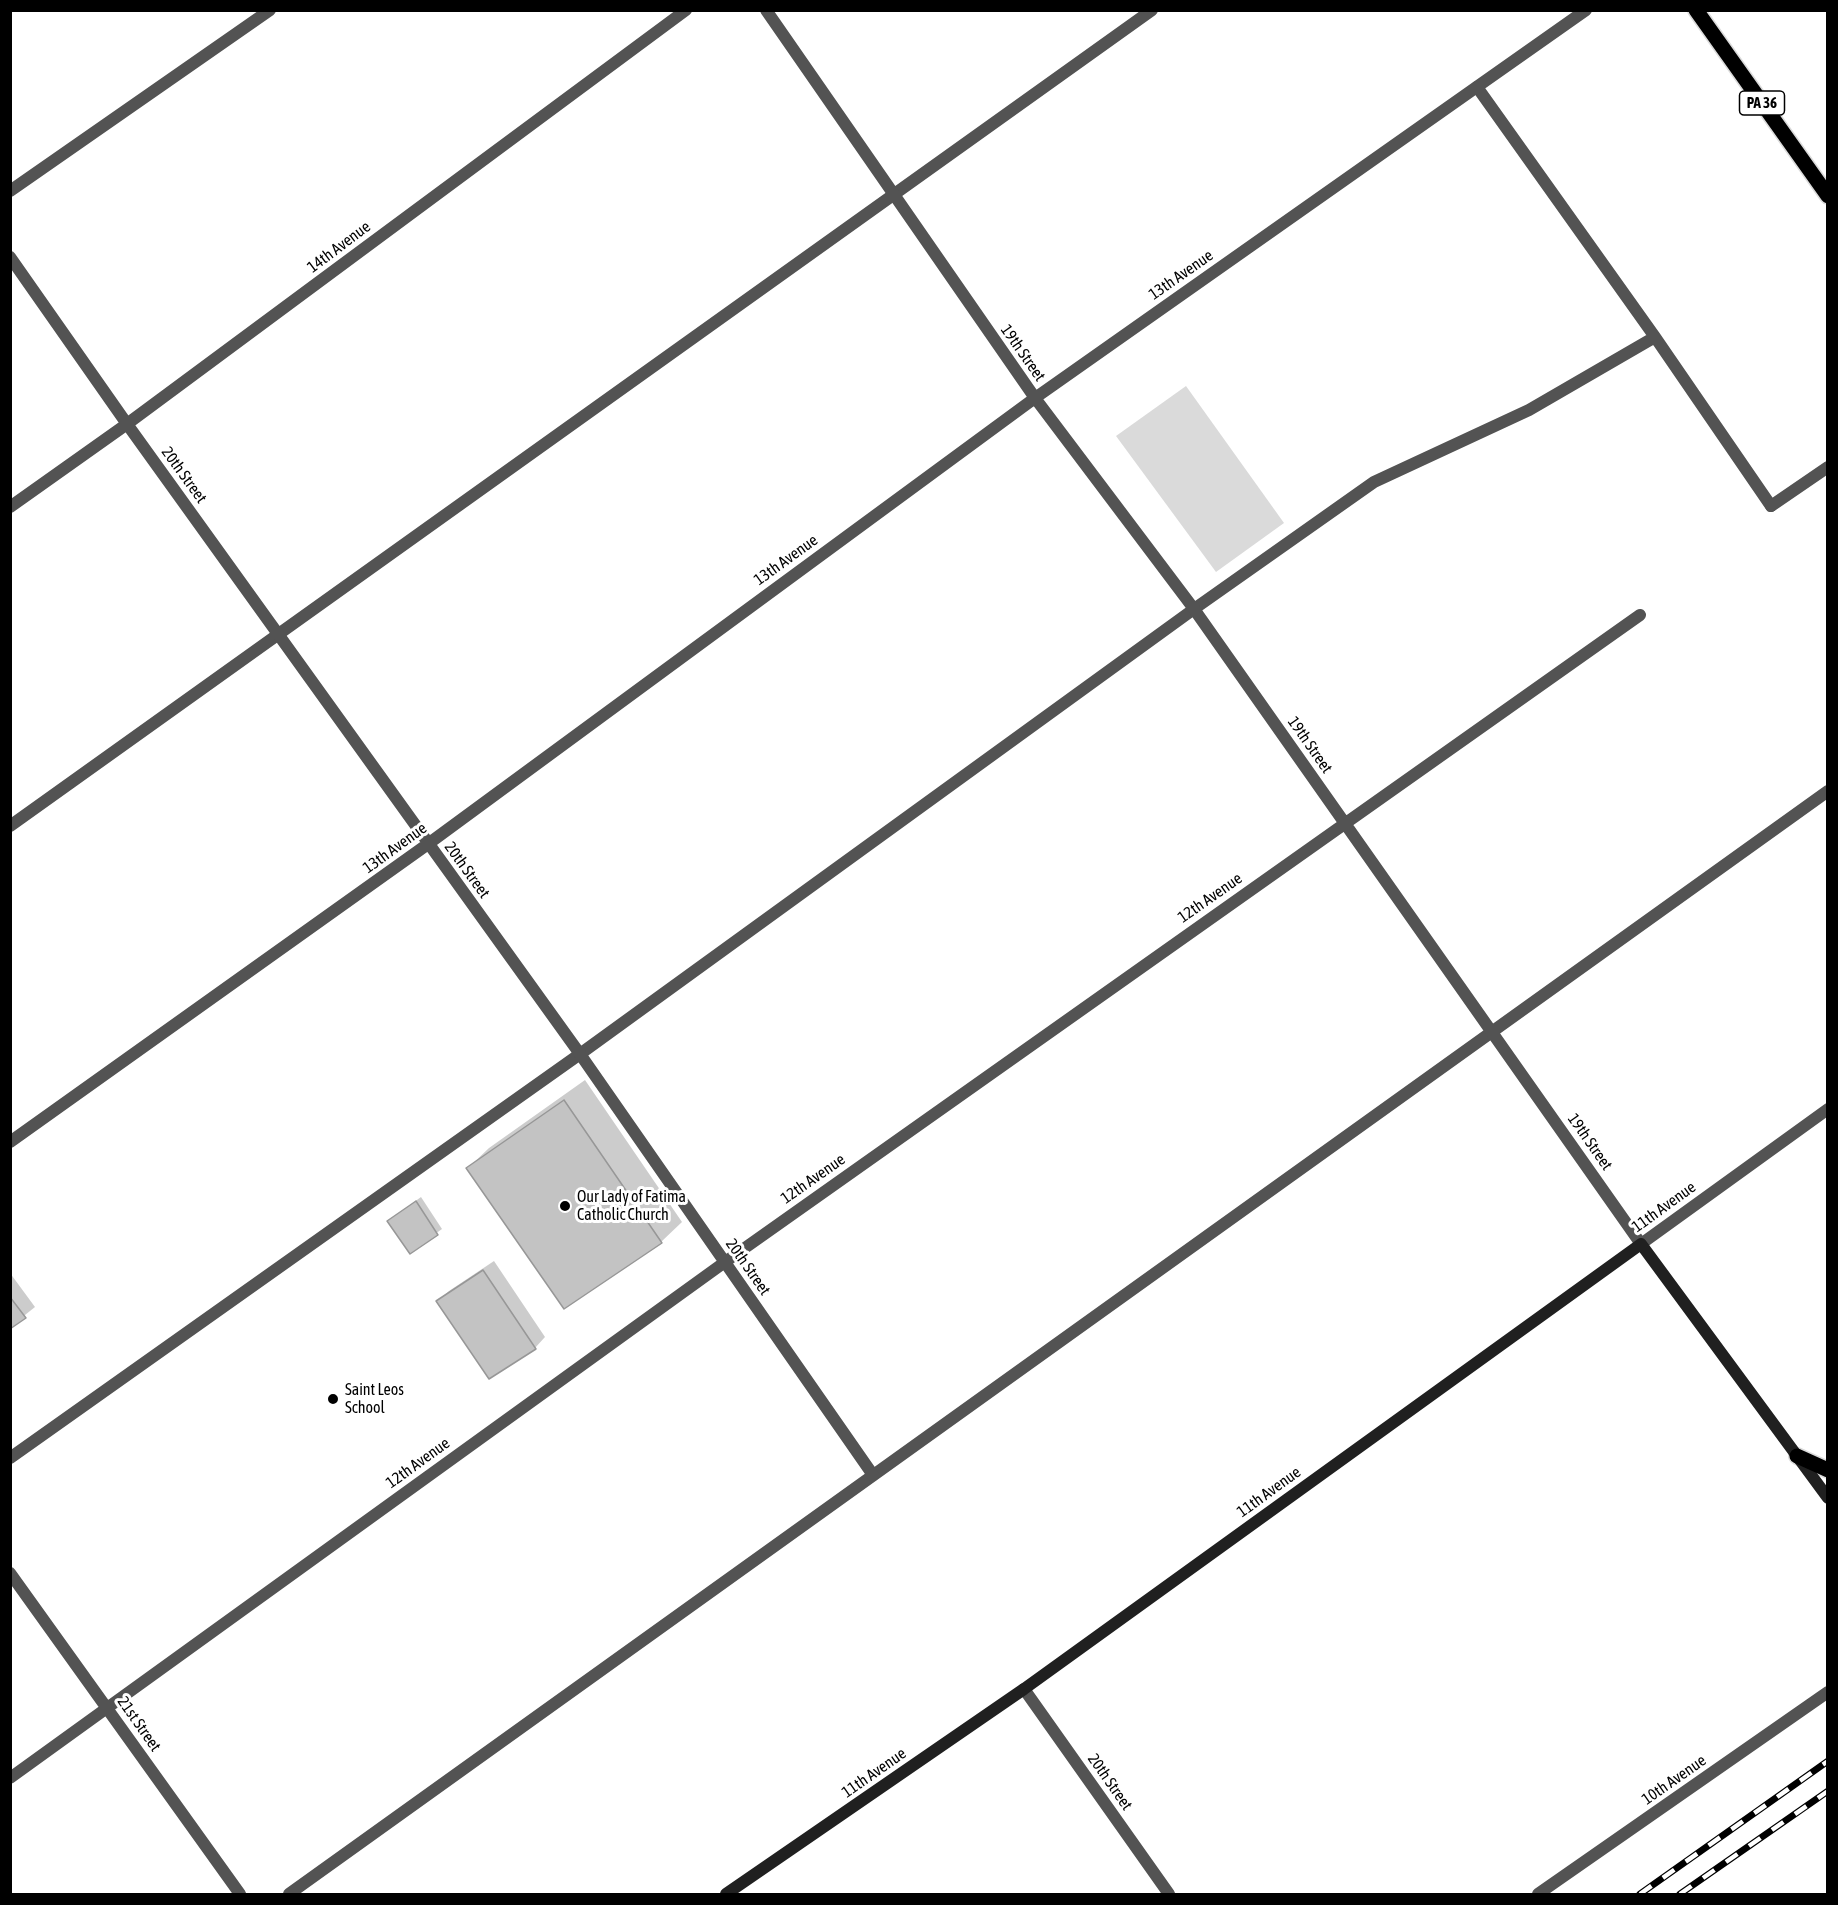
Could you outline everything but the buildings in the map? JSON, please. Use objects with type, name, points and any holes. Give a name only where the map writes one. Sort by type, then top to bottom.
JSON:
[{"type":"main road","name":"PA 36","points":[[1696,10],[1827,196]]},
{"type":"main road","points":[[1797,1456],[1827,1470]]},
{"type":"street","points":[[10,191],[270,10]]},
{"type":"street","name":"14th Avenue","points":[[10,507],[127,424],[686,10]]},
{"type":"street","name":"19th Street","points":[[766,10],[1035,398],[1194,609],[1641,1244],[1827,1498]]},
{"type":"street","points":[[10,826],[1152,10]]},
{"type":"street","name":"13th Avenue","points":[[10,1142],[428,844],[1035,398],[1586,10]]},
{"type":"street","points":[[1477,87],[1771,506],[1827,468]]},
{"type":"street","name":"20th Street","points":[[10,257],[127,424],[580,1054],[873,1475]]},
{"type":"street","points":[[10,1458],[580,1054],[1194,609],[1374,482],[1529,410],[1654,337]]},
{"type":"street","name":"12th Avenue","points":[[10,1778],[725,1262],[1640,615]]},
{"type":"street","points":[[289,1894],[1827,791]]},
{"type":"street","name":"11th Avenue","points":[[726,1894],[1024,1689],[1827,1109]]},
{"type":"street","name":"21st Street","points":[[10,1573],[240,1894]]},
{"type":"street","name":"20th Street","points":[[1024,1689],[1169,1894]]},
{"type":"street","name":"10th Avenue","points":[[1539,1894],[1827,1692]]},
{"type":"shaded area","points":[[1186,386],[1284,523],[1216,572],[1116,436]]},
{"type":"railway","points":[[1640,1894],[1828,1761]]},
{"type":"railway","points":[[1680,1894],[1828,1791]]},
{"type":"place","name":"Our Lady of Fatima Catholic Church","points":[[565,1206]]},
{"type":"place","name":"Saint Leos School","points":[[333,1399]]}]
